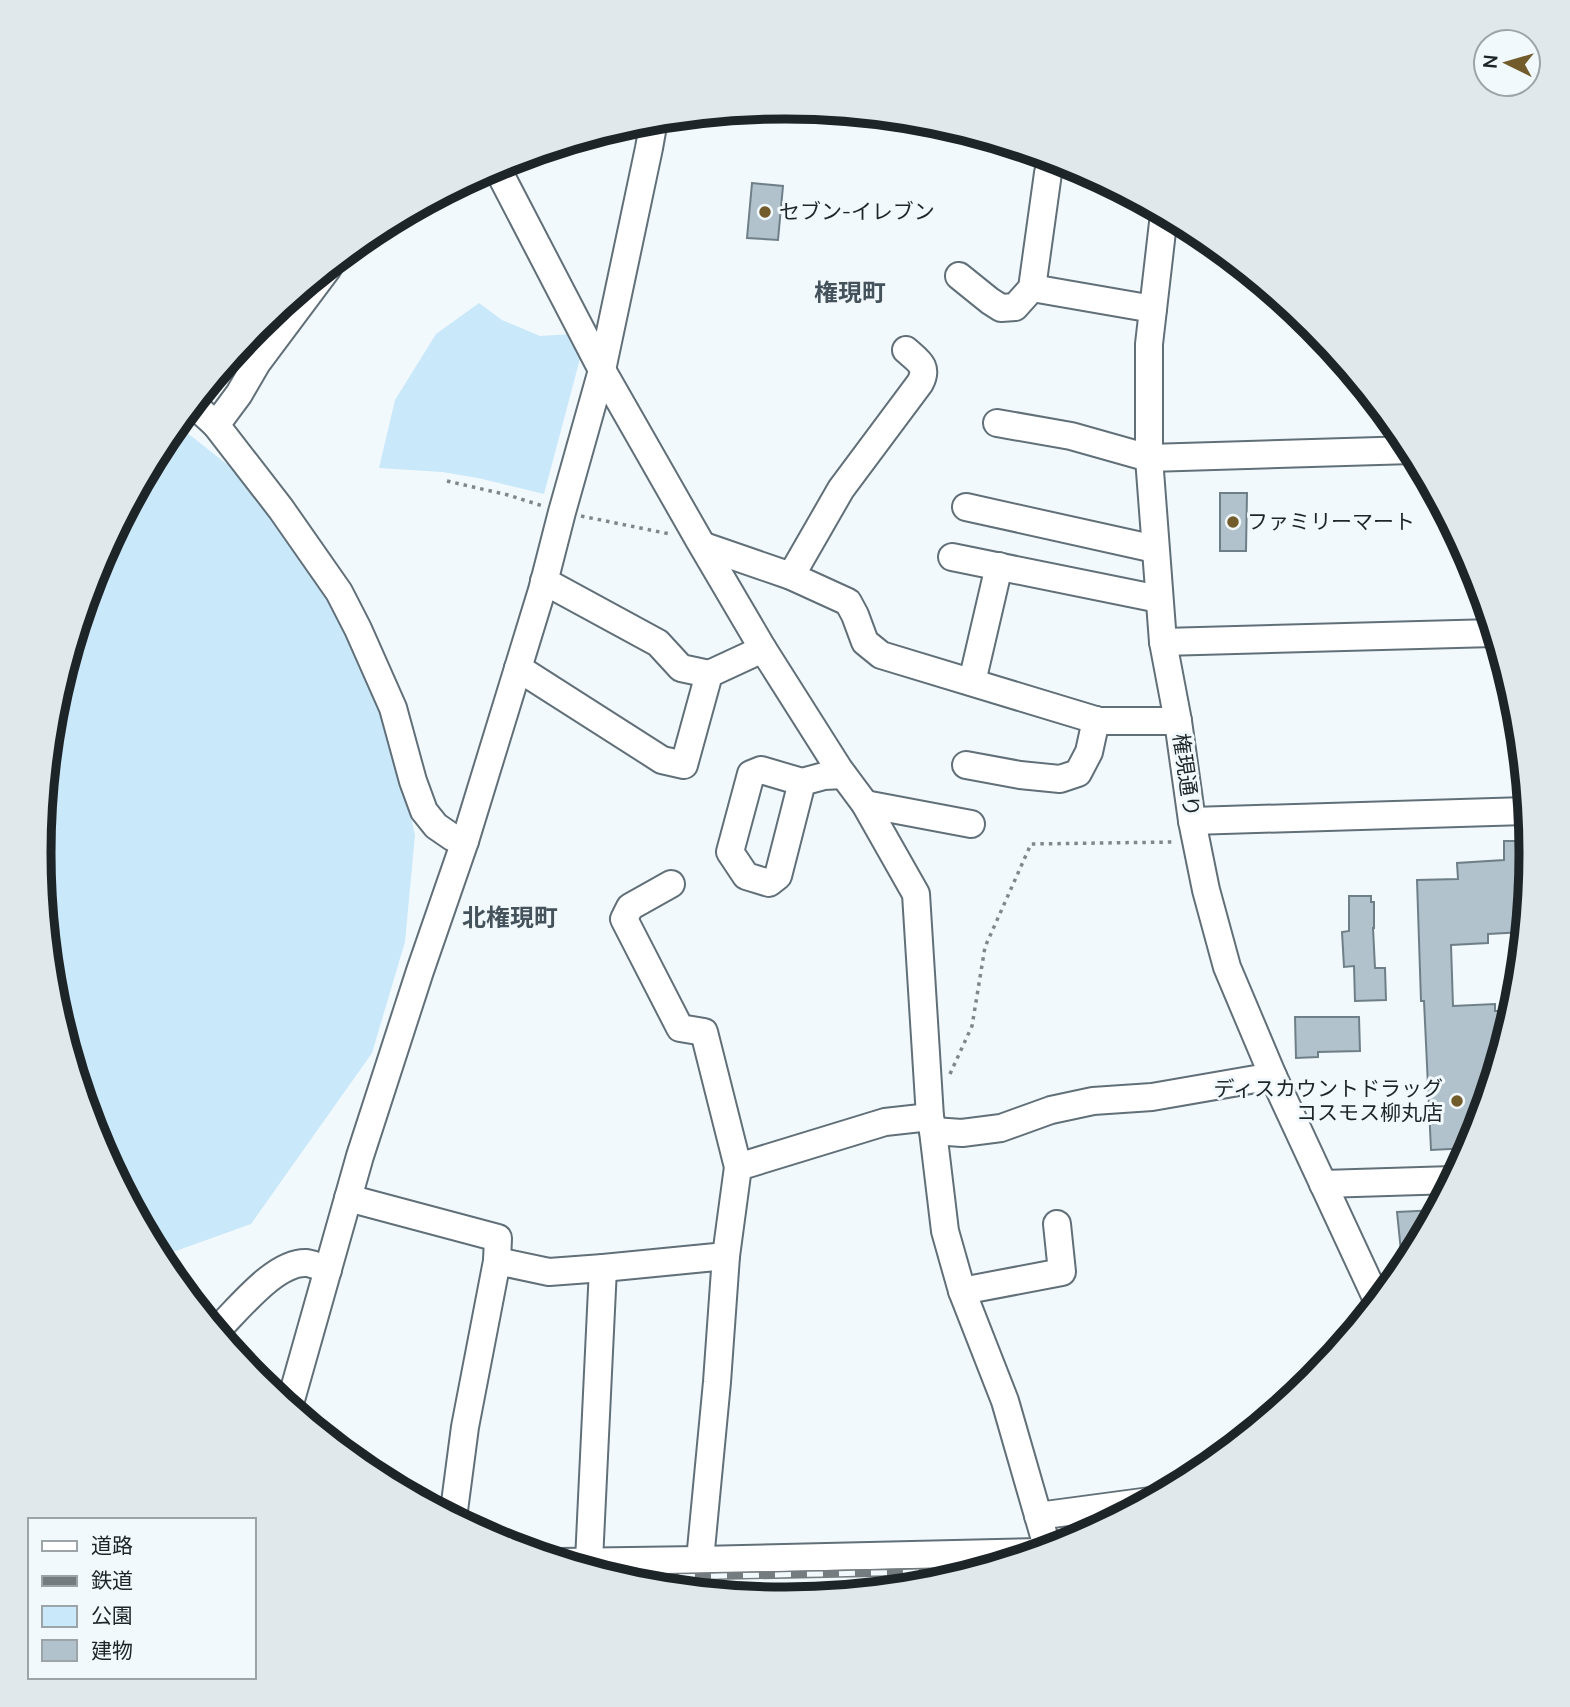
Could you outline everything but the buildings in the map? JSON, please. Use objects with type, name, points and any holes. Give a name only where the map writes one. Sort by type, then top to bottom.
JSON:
[{"type":"street","points":[[292,1397],[360,1156],[465,841],[544,581],[602,370],[651,132]]},
{"type":"street","points":[[959,276],[1001,308],[1015,307],[1032,288],[1048,173]]},
{"type":"street","points":[[501,176],[602,370],[762,649],[843,775],[865,804],[916,894],[932,1124],[945,1231],[962,1291],[1005,1401],[1045,1540]]},
{"type":"street","name":"権現通り","points":[[1162,224],[1149,344],[1149,458],[1163,642],[1194,831],[1206,890],[1227,967],[1273,1076],[1373,1293]]},
{"type":"street","points":[[1032,288],[1153,309]]},
{"type":"street","points":[[216,425],[257,363],[307,296]]},
{"type":"street","points":[[791,576],[841,489],[925,374],[922,365],[906,350]]},
{"type":"street","points":[[200,410],[216,425],[281,509],[339,592],[394,708],[413,781],[424,811],[436,825],[465,841]]},
{"type":"street","points":[[997,423],[1071,436],[1149,458],[1399,450]]},
{"type":"street","points":[[966,507],[1155,549]]},
{"type":"street","points":[[701,543],[791,576],[848,602],[865,642],[881,655],[1096,720],[1178,721]]},
{"type":"street","points":[[951,557],[1159,599]]},
{"type":"street","points":[[972,682],[999,566]]},
{"type":"street","points":[[544,581],[658,643],[681,668],[709,674],[762,649]]},
{"type":"street","points":[[1163,642],[1485,633]]},
{"type":"street","points":[[518,668],[662,760],[684,765],[709,674]]},
{"type":"street","points":[[967,765],[1060,779],[1078,773],[1088,752],[1096,720]]},
{"type":"street","points":[[802,782],[824,776],[843,775]]},
{"type":"street","points":[[865,804],[971,824]]},
{"type":"street","points":[[1194,831],[1518,812]]},
{"type":"street","points":[[671,884],[630,907],[624,919],[680,1028],[704,1032],[738,1167],[726,1256],[717,1382],[699,1560]]},
{"type":"street","points":[[738,1167],[885,1122],[932,1124],[962,1133],[1001,1128],[1051,1110],[1093,1101],[1152,1097],[1273,1076]]},
{"type":"street","points":[[1323,1184],[1443,1180]]},
{"type":"street","points":[[348,1198],[498,1238],[497,1261],[464,1427],[454,1509]]},
{"type":"street","points":[[962,1291],[1062,1272],[1057,1224]]},
{"type":"street","points":[[497,1261],[549,1272],[726,1256]]},
{"type":"street","points":[[222,1325],[272,1275],[292,1264],[308,1263],[328,1270]]},
{"type":"street","points":[[603,1268],[589,1561],[1009,1553]]},
{"type":"street","points":[[1038,1516],[1126,1503]]},
{"type":"path","points":[[447,481],[508,495],[562,512],[701,543]]},
{"type":"path","points":[[946,1083],[972,1026],[985,947],[1031,844],[1194,831]]},
{"type":"green space","points":[[479,303],[502,320],[540,336],[572,334],[581,355],[544,494],[442,472],[379,468],[395,400],[436,334]]},
{"type":"green space","points":[[185,431],[233,469],[306,560],[349,632],[391,726],[415,835],[405,942],[372,1053],[251,1224],[169,1253],[149,1221],[107,1134],[76,1044],[65,997],[52,902],[52,805],[65,710],[76,663],[90,617],[126,529],[149,486]]},
{"type":"railway","points":[[663,1577],[938,1572]]},
{"type":"place","name":"セブン-イレブン","points":[[765,212]]},
{"type":"place","name":"ファミリーマート","points":[[1233,522]]},
{"type":"place","name":"ディスカウントドラッグ コスモス柳丸店","points":[[1457,1101]]},
{"type":"district","name":"権現町","points":[[850,293]]},
{"type":"district","name":"北権現町","points":[[510,918]]}]
